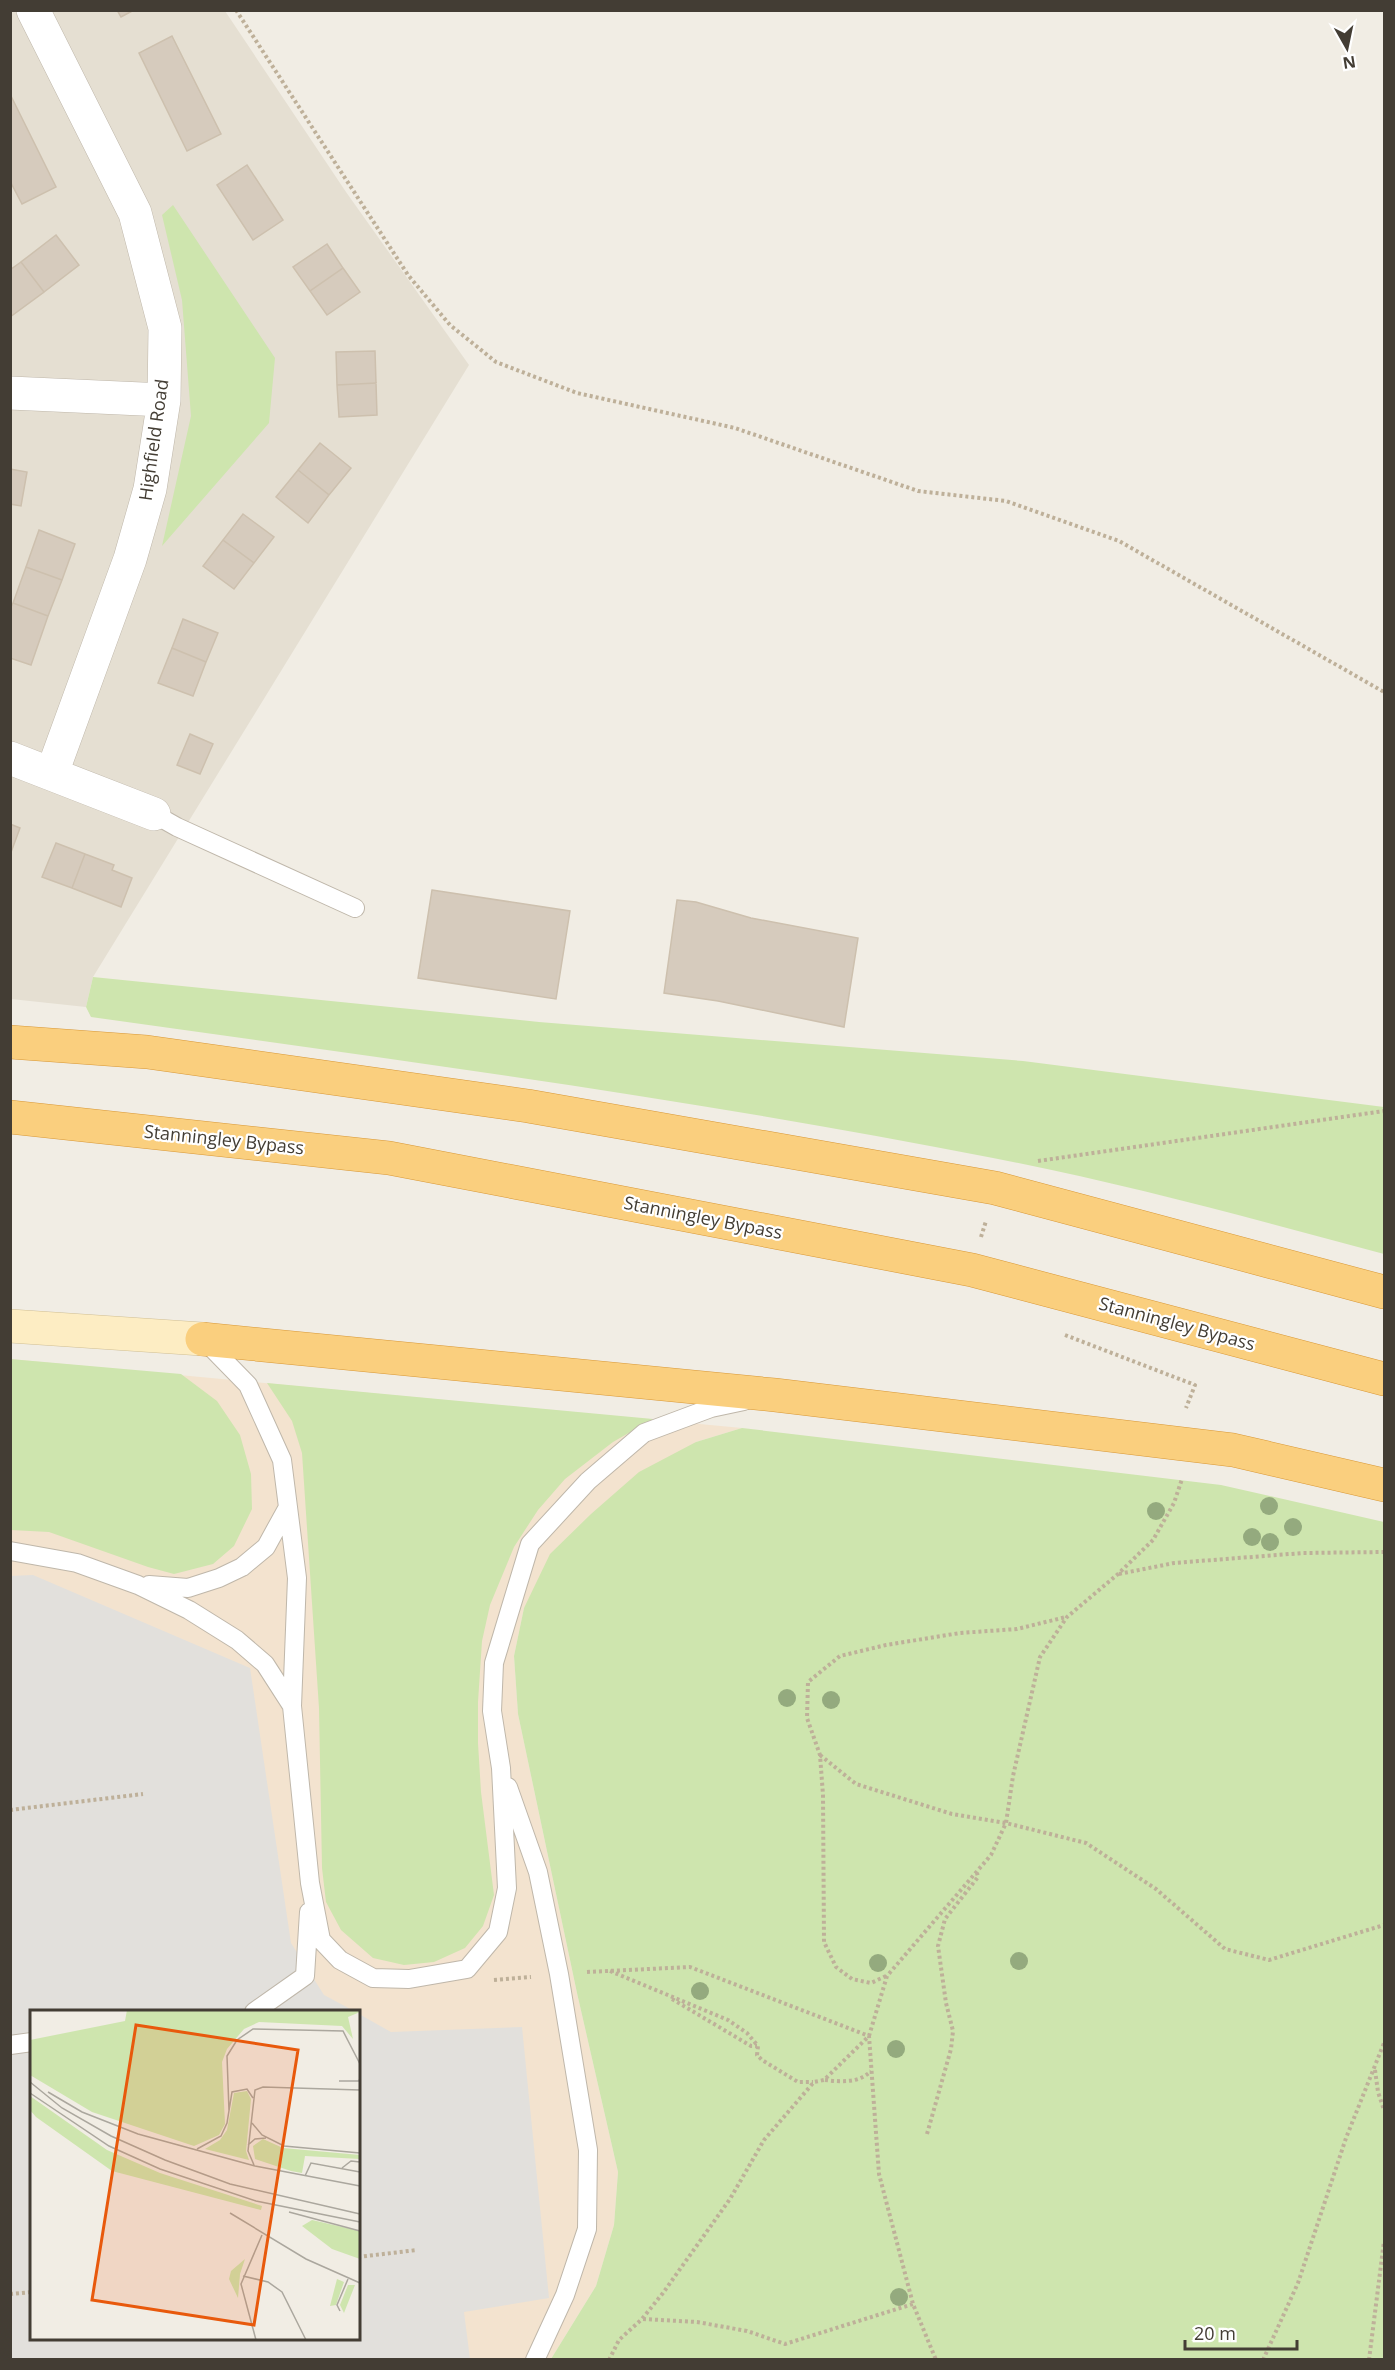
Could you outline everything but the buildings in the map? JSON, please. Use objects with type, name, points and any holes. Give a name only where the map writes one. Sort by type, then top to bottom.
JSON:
[{"type":"highway","points":[[10,1023],[147,1052],[528,1106],[995,1188],[1384,1292]]},
{"type":"highway","points":[[10,1042],[147,1052]]},
{"type":"highway","name":"Stanningley Bypass","points":[[10,1117],[389,1158],[972,1270],[1384,1379]]},
{"type":"highway","points":[[202,1339],[775,1395],[1188,1431],[1233,1450],[1384,1485]]},
{"type":"main road","points":[[10,1326],[202,1339]]},
{"type":"street","name":"Highfield Road","points":[[33,10],[135,213],[165,327],[164,400],[150,489],[130,559],[52,773]]},
{"type":"street","points":[[10,393],[164,400]]},
{"type":"street","points":[[10,758],[154,814]]},
{"type":"lane","points":[[154,814],[177,827],[355,908]]},
{"type":"lane","points":[[202,1339],[222,1356],[248,1385],[282,1460],[297,1578],[292,1706],[310,1883],[321,1940],[340,1960],[373,1978],[409,1979],[467,1969],[498,1932],[507,1888],[501,1768],[492,1711],[494,1663],[530,1544],[588,1481],[644,1433],[711,1408],[775,1395]]},
{"type":"lane","points":[[138,1585],[188,1588],[219,1578],[242,1567],[267,1547],[288,1507]]},
{"type":"lane","points":[[10,1551],[77,1563],[138,1585],[189,1610],[237,1640],[266,1664],[292,1706]]},
{"type":"lane","points":[[501,1768],[538,1872],[559,1974],[588,2150],[587,2229],[565,2295],[534,2360]]},
{"type":"lane","points":[[257,2010],[305,1976],[310,1883]]},
{"type":"lane","points":[[10,2045],[30,2042]]},
{"type":"path","points":[[236,10],[408,275],[450,325],[496,362],[578,393],[735,428],[918,491],[1006,501],[1119,541],[1384,692]]},
{"type":"path","points":[[936,2360],[913,2304],[879,2174],[869,2036],[887,1976],[991,1855],[1006,1823],[1013,1776],[1040,1657],[1067,1617],[1118,1574],[1153,1540],[1174,1503],[1195,1384]]},
{"type":"path","points":[[1118,1574],[1174,1563],[1303,1553],[1384,1552]]},
{"type":"path","points":[[887,1976],[871,1983],[852,1979],[836,1968],[824,1942],[824,1795],[820,1755],[807,1718],[808,1682],[840,1656],[886,1645],[960,1634],[1017,1629],[1067,1617]]},
{"type":"path","points":[[820,1755],[856,1784],[952,1814],[1006,1823],[1086,1843],[1156,1889],[1225,1950],[1269,1960],[1384,1925]]},
{"type":"path","points":[[10,1810],[143,1794]]},
{"type":"path","points":[[927,2134],[951,2049],[953,2031],[946,2003],[938,1946],[945,1919],[978,1877],[976,1872]]},
{"type":"path","points":[[488,1980],[511,1980],[608,1970],[690,1967],[869,2036]]},
{"type":"path","points":[[608,1970],[728,2020],[747,2033],[758,2046],[757,2055],[762,2060],[798,2082],[824,2080],[842,2082],[864,2078],[871,2071]]},
{"type":"path","points":[[659,1991],[751,2046],[758,2046]]},
{"type":"path","points":[[824,2080],[869,2036]]},
{"type":"path","points":[[1263,2360],[1298,2283],[1346,2139],[1384,2043]]},
{"type":"path","points":[[1375,2067],[1377,2092],[1384,2110]]},
{"type":"path","points":[[609,2360],[619,2340],[642,2319],[730,2199],[764,2140],[814,2082]]},
{"type":"path","points":[[1369,2360],[1384,2241]]},
{"type":"path","points":[[360,2257],[417,2250]]},
{"type":"path","points":[[10,2294],[30,2292]]},
{"type":"path","points":[[642,2319],[697,2322],[747,2331],[785,2344],[913,2304]]},
{"type":"shaded area","points":[[10,11],[225,11],[346,192],[469,365],[93,977],[86,1007],[11,999]]},
{"type":"shaded area","points":[[10,1359],[742,1428],[696,1442],[524,1608],[514,1656],[518,1714],[577,1993],[618,2172],[614,2225],[596,2286],[551,2359],[11,2359]]},
{"type":"shaded area","points":[[33,1575],[250,1668],[291,1943],[324,1995],[352,2010],[30,2010],[30,2340],[360,2340],[360,2015],[391,2032],[522,2027],[549,2298],[464,2312],[470,2359],[11,2359],[10,1576]]},
{"type":"green space","points":[[173,205],[275,358],[269,423],[162,546],[191,416],[182,300],[162,215]]},
{"type":"green space","points":[[93,977],[539,1022],[1023,1061],[1384,1107],[1384,1254],[1092,1179],[881,1137],[543,1081],[91,1017],[86,1007]]},
{"type":"green space","points":[[10,1359],[181,1374],[217,1401],[240,1435],[251,1474],[252,1509],[234,1546],[213,1564],[174,1574],[49,1532],[11,1530]]},
{"type":"green space","points":[[267,1383],[653,1419],[613,1442],[565,1479],[538,1510],[514,1547],[490,1605],[482,1641],[478,1743],[481,1792],[494,1895],[483,1926],[465,1948],[434,1962],[404,1965],[373,1958],[341,1930],[326,1902],[322,1868],[319,1708],[302,1453],[292,1421]]},
{"type":"green space","points":[[742,1428],[1221,1485],[1384,1522],[1384,2359],[551,2359],[596,2286],[614,2225],[618,2172],[577,1993],[518,1714],[514,1656],[524,1608],[550,1554],[639,1472],[696,1442]]}]
